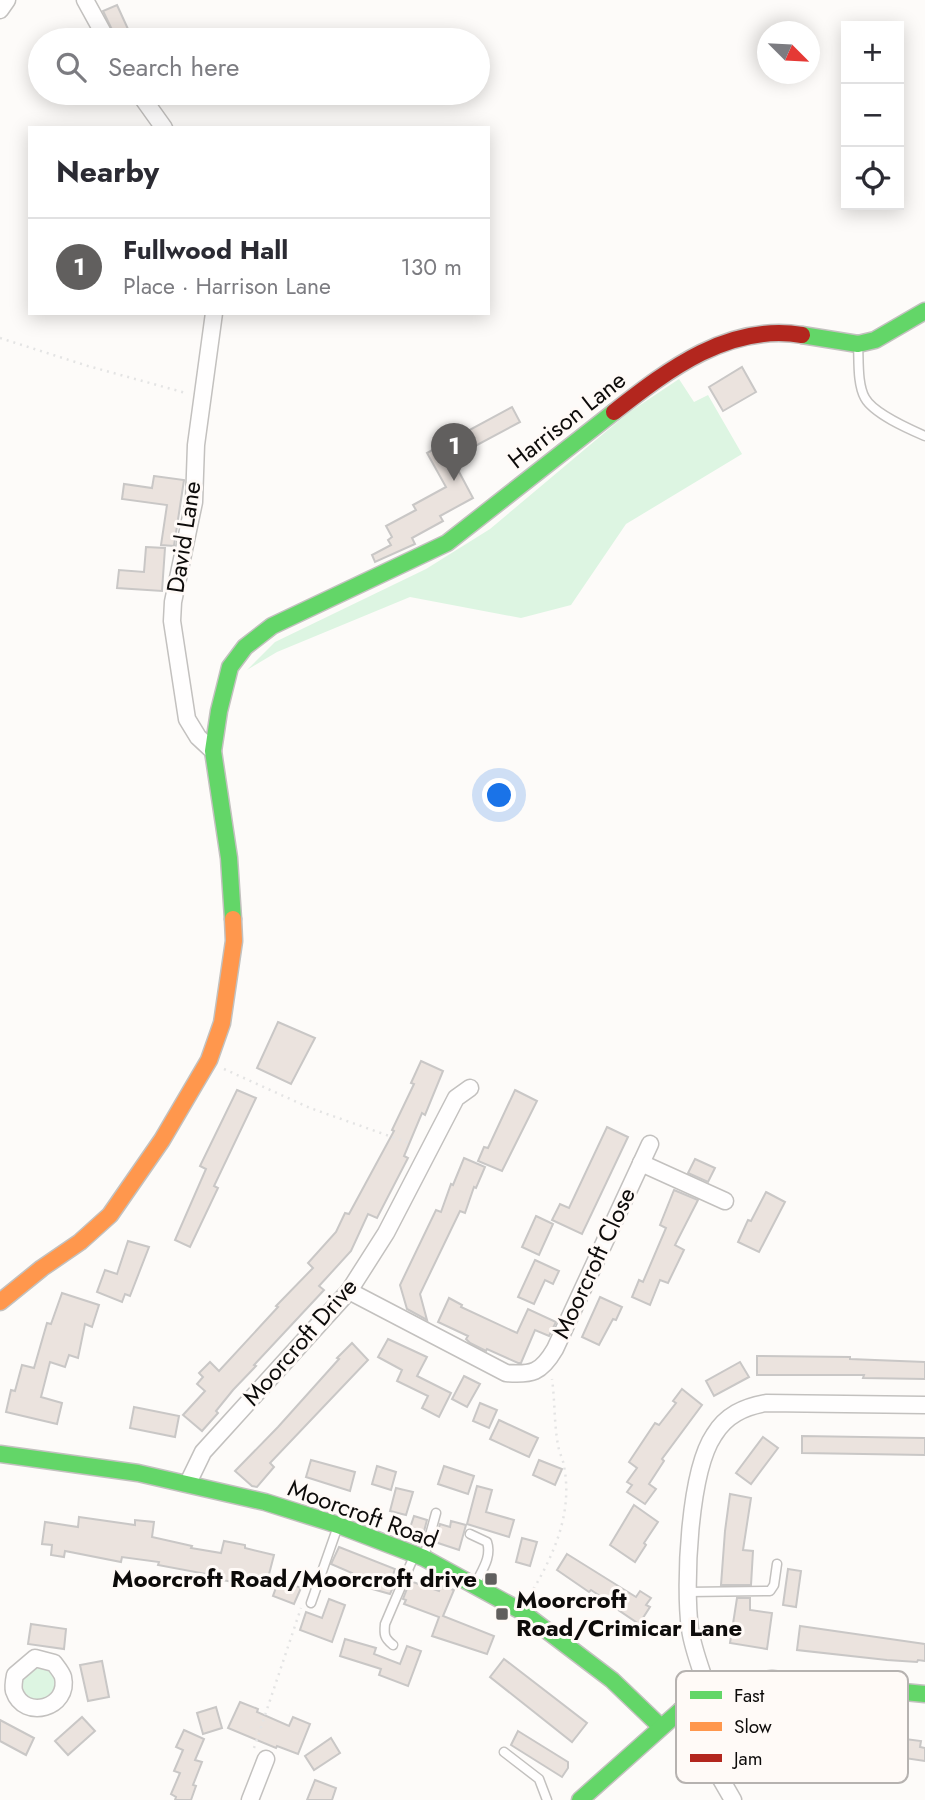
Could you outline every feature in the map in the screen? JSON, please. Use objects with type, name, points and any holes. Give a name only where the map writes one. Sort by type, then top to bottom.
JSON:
[{"type":"street","points":[[0,10],[7,0]]},
{"type":"street","points":[[85,0],[100,28]]},
{"type":"street","points":[[148,105],[163,126]]},
{"type":"street","points":[[858,344],[875,340],[925,312]]},
{"type":"street","name":"David Lane","points":[[213,751],[198,737],[187,719],[172,621],[173,602],[194,502],[196,445],[214,315]]},
{"type":"street","name":"Harrison Lane","points":[[0,1302],[80,1242],[110,1215],[162,1140],[209,1060],[222,1023],[234,941],[229,858],[213,751],[230,667],[245,647],[272,626],[447,543],[642,390],[682,364],[730,339],[790,333],[858,344]]},
{"type":"street","name":"Moorcroft Drive","points":[[188,1483],[203,1452],[349,1291],[386,1233],[456,1098],[470,1088]]},
{"type":"street","name":"Moorcroft Close","points":[[547,1363],[650,1144]]},
{"type":"street","name":"Moorcroft Close","points":[[641,1163],[726,1201]]},
{"type":"street","points":[[349,1291],[506,1373],[523,1375],[536,1372],[547,1363]]},
{"type":"street","points":[[702,1671],[691,1633],[687,1592],[696,1491],[704,1454],[714,1434],[729,1417],[746,1406],[766,1402],[925,1405]]},
{"type":"street","name":"Moorcroft Road","points":[[0,1454],[138,1473],[188,1483],[265,1502],[338,1525],[419,1556],[521,1611],[612,1680],[661,1727]]},
{"type":"street","points":[[580,1800],[676,1714]]},
{"type":"street","points":[[250,1800],[266,1759]]},
{"type":"street","points":[[723,1783],[733,1800]]},
{"type":"lane","points":[[858,344],[865,398],[878,410],[925,436]]},
{"type":"lane","points":[[393,1645],[386,1640],[385,1624],[419,1556],[436,1513]]},
{"type":"lane","points":[[307,1603],[338,1525]]},
{"type":"lane","points":[[470,1534],[487,1542],[489,1549],[475,1584]]},
{"type":"lane","points":[[687,1592],[770,1591],[774,1585],[778,1564]]},
{"type":"lane","points":[[504,1752],[539,1779],[547,1800]]},
{"type":"path","points":[[0,338],[88,366],[202,397]]},
{"type":"path","points":[[209,1060],[227,1071],[310,1108],[390,1135],[429,1152]]},
{"type":"path","points":[[521,1611],[551,1559],[561,1533],[566,1500],[553,1381],[547,1363]]},
{"type":"path","points":[[266,1759],[253,1753],[307,1603]]},
{"type":"green space","points":[[679,379],[694,402],[708,395],[742,454],[626,524],[571,605],[521,618],[410,597],[277,652],[247,670],[275,642],[426,569],[490,529],[628,413]]},
{"type":"green space","points":[[39,1668],[51,1673],[56,1685],[51,1697],[39,1702],[27,1697],[22,1685],[27,1673]]},
{"type":"building","points":[[117,5],[128,28],[111,28],[103,11]]},
{"type":"building","points":[[742,367],[756,392],[723,411],[709,387]]},
{"type":"building","points":[[512,407],[520,422],[462,453],[467,462],[457,468],[473,498],[440,516],[443,521],[412,538],[415,544],[375,562],[372,555],[391,545],[388,540],[392,537],[386,526],[416,510],[413,505],[446,487],[427,453]]},
{"type":"building","points":[[154,476],[184,480],[174,546],[161,545],[167,505],[122,499],[124,484],[152,488]]},
{"type":"building","points":[[146,547],[165,548],[162,591],[117,588],[119,570],[144,572]]},
{"type":"building","points":[[278,1022],[315,1038],[291,1084],[257,1068]]},
{"type":"building","points":[[421,1061],[443,1071],[404,1156],[408,1158],[377,1218],[368,1214],[351,1251],[319,1286],[324,1290],[254,1365],[256,1366],[233,1390],[202,1431],[183,1415],[205,1391],[197,1384],[203,1377],[199,1373],[210,1362],[219,1371],[313,1268],[308,1263],[336,1232],[345,1213],[349,1214],[394,1131],[392,1130],[414,1084],[411,1083]]},
{"type":"building","points":[[237,1090],[256,1098],[214,1186],[218,1188],[190,1247],[175,1240],[206,1169],[200,1166]]},
{"type":"building","points":[[515,1090],[537,1101],[502,1171],[478,1161],[484,1147],[488,1148]]},
{"type":"building","points":[[607,1127],[628,1137],[582,1234],[552,1220],[560,1204],[569,1208]]},
{"type":"building","points":[[464,1158],[485,1167],[476,1188],[474,1187],[465,1213],[460,1211],[420,1294],[427,1320],[407,1309],[400,1285],[436,1210],[441,1212]]},
{"type":"building","points":[[695,1159],[715,1168],[708,1182],[688,1173]]},
{"type":"building","points":[[674,1190],[698,1200],[675,1245],[684,1250],[668,1283],[660,1280],[650,1305],[632,1297],[639,1280],[643,1282],[666,1228],[660,1225]]},
{"type":"building","points":[[766,1192],[785,1202],[759,1252],[738,1242]]},
{"type":"building","points":[[536,1216],[553,1224],[539,1255],[522,1247]]},
{"type":"building","points":[[128,1241],[149,1247],[130,1296],[125,1294],[122,1302],[97,1292],[105,1270],[117,1274]]},
{"type":"building","points":[[535,1260],[559,1271],[553,1284],[545,1280],[534,1304],[518,1297]]},
{"type":"building","points":[[62,1293],[99,1305],[92,1327],[85,1324],[78,1358],[69,1355],[65,1367],[50,1362],[41,1397],[62,1403],[57,1424],[6,1412],[11,1390],[15,1391],[22,1365],[34,1368],[47,1323],[51,1324]]},
{"type":"building","points":[[600,1297],[622,1307],[599,1345],[582,1337]]},
{"type":"building","points":[[449,1298],[462,1305],[461,1307],[517,1333],[528,1309],[556,1322],[549,1336],[535,1330],[521,1363],[518,1363],[470,1343],[466,1339],[468,1336],[438,1322]]},
{"type":"building","points":[[388,1339],[427,1357],[417,1376],[451,1393],[439,1417],[422,1408],[428,1396],[397,1381],[402,1370],[378,1357]]},
{"type":"building","points":[[352,1343],[368,1360],[270,1463],[274,1467],[257,1487],[252,1486],[235,1471]]},
{"type":"building","points":[[757,1356],[850,1357],[925,1362],[925,1379],[863,1378],[864,1375],[757,1375]]},
{"type":"building","points":[[740,1362],[749,1377],[714,1396],[706,1381]]},
{"type":"building","points":[[464,1376],[480,1384],[467,1407],[452,1399]]},
{"type":"building","points":[[682,1389],[702,1405],[662,1459],[664,1461],[649,1484],[656,1489],[645,1504],[627,1492],[632,1485],[627,1482],[637,1468],[629,1462],[655,1423],[659,1425],[676,1403],[673,1401]]},
{"type":"building","points":[[480,1403],[497,1410],[489,1428],[473,1421]]},
{"type":"building","points":[[134,1407],[179,1416],[175,1437],[130,1428]]},
{"type":"building","points":[[499,1420],[538,1438],[529,1457],[490,1439]]},
{"type":"building","points":[[802,1436],[925,1438],[925,1455],[802,1453]]},
{"type":"building","points":[[763,1437],[778,1448],[751,1484],[736,1473]]},
{"type":"building","points":[[311,1460],[355,1472],[350,1491],[306,1477]]},
{"type":"building","points":[[539,1460],[562,1469],[555,1485],[533,1475]]},
{"type":"building","points":[[377,1466],[396,1472],[391,1490],[372,1484]]},
{"type":"building","points":[[444,1466],[474,1476],[468,1494],[438,1484]]},
{"type":"building","points":[[477,1486],[492,1490],[486,1512],[514,1520],[509,1537],[467,1524]]},
{"type":"building","points":[[396,1488],[413,1492],[406,1515],[390,1511]]},
{"type":"building","points":[[730,1494],[751,1498],[743,1550],[753,1551],[751,1585],[721,1585]]},
{"type":"building","points":[[634,1505],[658,1522],[635,1562],[610,1545]]},
{"type":"building","points":[[414,1516],[427,1520],[422,1539],[408,1534]]},
{"type":"building","points":[[79,1517],[135,1525],[135,1520],[154,1522],[152,1537],[192,1546],[191,1548],[221,1553],[224,1541],[274,1555],[267,1582],[239,1575],[238,1583],[217,1579],[217,1576],[158,1565],[159,1562],[122,1557],[121,1562],[65,1551],[64,1557],[51,1555],[52,1545],[42,1544],[45,1522],[78,1527]]},
{"type":"building","points":[[451,1521],[466,1525],[459,1550],[435,1542],[440,1524],[450,1527]]},
{"type":"building","points":[[522,1538],[537,1542],[530,1566],[516,1562]]},
{"type":"building","points":[[339,1547],[395,1569],[393,1575],[398,1577],[390,1594],[348,1582],[352,1573],[331,1564]]},
{"type":"building","points":[[567,1554],[636,1597],[640,1591],[651,1598],[646,1605],[650,1607],[639,1624],[557,1570]]},
{"type":"building","points":[[788,1569],[801,1571],[796,1607],[783,1605]]},
{"type":"building","points":[[279,1579],[301,1588],[294,1604],[273,1596]]},
{"type":"building","points":[[410,1581],[439,1591],[441,1586],[454,1590],[443,1616],[494,1636],[487,1654],[432,1636],[439,1617],[404,1604],[406,1600],[403,1599]]},
{"type":"building","points":[[737,1598],[750,1598],[750,1610],[772,1613],[767,1649],[730,1643]]},
{"type":"building","points":[[329,1599],[345,1605],[332,1642],[300,1630],[306,1612],[322,1618]]},
{"type":"building","points":[[31,1624],[66,1629],[64,1649],[28,1644]]},
{"type":"building","points":[[800,1626],[925,1644],[925,1661],[887,1660],[797,1650]]},
{"type":"building","points":[[345,1639],[376,1648],[374,1654],[400,1664],[407,1646],[421,1651],[408,1686],[379,1675],[381,1669],[340,1656]]},
{"type":"building","points":[[504,1659],[587,1723],[572,1742],[490,1677]]},
{"type":"building","points":[[102,1661],[109,1697],[88,1701],[80,1665]]},
{"type":"building","points":[[240,1702],[289,1726],[293,1717],[310,1724],[298,1754],[228,1728]]},
{"type":"building","points":[[216,1707],[222,1728],[203,1734],[197,1713]]},
{"type":"building","points":[[82,1717],[95,1731],[68,1755],[55,1741]]},
{"type":"building","points":[[0,1720],[34,1738],[26,1755],[0,1741]]},
{"type":"building","points":[[184,1730],[204,1739],[195,1760],[202,1762],[193,1785],[196,1786],[191,1800],[175,1800],[176,1797],[171,1794],[180,1773],[174,1771],[183,1750],[176,1747]]},
{"type":"building","points":[[518,1731],[568,1762],[568,1768],[562,1777],[511,1745]]},
{"type":"building","points":[[331,1738],[340,1753],[314,1770],[305,1756]]},
{"type":"building","points":[[908,1739],[921,1741],[920,1747],[925,1748],[925,1761],[908,1758]]},
{"type":"building","points":[[315,1780],[336,1788],[332,1800],[307,1800]]},
{"type":"traffic: fast","points":[[802,335],[858,344],[875,340],[925,311]]},
{"type":"traffic: fast","points":[[233,919],[229,858],[213,751],[230,667],[245,647],[272,626],[447,543],[614,412]]},
{"type":"traffic: fast","points":[[0,1454],[138,1473],[265,1502],[338,1525],[424,1558],[521,1611],[612,1680],[661,1727]]},
{"type":"traffic: fast","points":[[908,1692],[925,1694]]},
{"type":"traffic: fast","points":[[580,1800],[676,1714]]},
{"type":"traffic: slow","points":[[0,1302],[80,1242],[110,1215],[162,1140],[209,1060],[222,1023],[234,941],[233,919]]},
{"type":"traffic: jam","points":[[614,412],[678,366],[725,343],[775,333],[802,335]]},
{"type":"place","name":"Fullwood Hall","points":[[454,481]]},
{"type":"place","name":"Moorcroft Road/Moorcroft drive","points":[[491,1579]]},
{"type":"place","name":"Moorcroft Road/Crimicar Lane","points":[[502,1614]]}]
